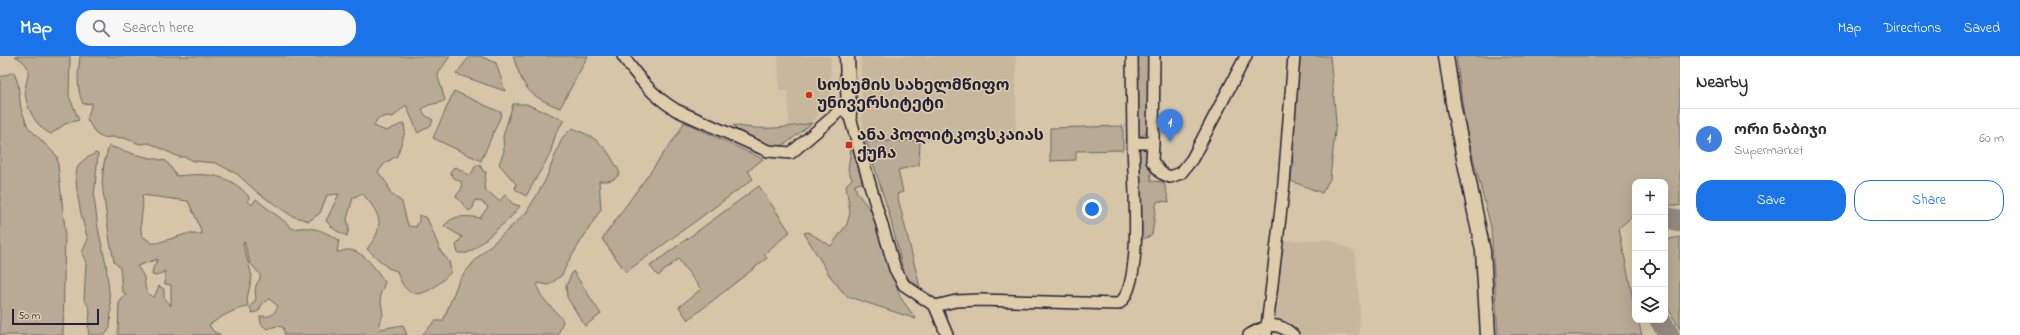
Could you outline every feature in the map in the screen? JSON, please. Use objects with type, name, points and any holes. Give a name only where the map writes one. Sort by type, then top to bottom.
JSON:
[{"type":"street","points":[[624,56],[637,77],[663,102],[676,110],[768,151],[791,153],[833,117],[848,108]]},
{"type":"street","points":[[847,56],[848,108],[895,269],[904,285],[935,306],[947,335]]},
{"type":"street","points":[[935,306],[956,301],[980,300],[1106,302],[1118,304],[1122,302],[1131,282],[1136,248],[1132,56]]},
{"type":"street","points":[[1154,56],[1152,161],[1161,173],[1170,177],[1181,173],[1192,160],[1246,56]]},
{"type":"street","points":[[1266,330],[1284,183],[1294,56]]},
{"type":"street","points":[[1446,56],[1454,109],[1483,251],[1488,335]]},
{"type":"street","points":[[1133,143],[1153,143]]},
{"type":"street","points":[[1249,335],[1278,325],[1293,335]]},
{"type":"shaded area","points":[[15,56],[70,56],[69,96],[79,120],[65,124],[51,134],[40,126],[31,113],[26,98],[25,91],[28,69],[21,60]]},
{"type":"shaded area","points":[[80,56],[450,56],[439,72],[438,77],[445,100],[440,103],[428,105],[422,109],[425,115],[433,120],[431,125],[418,133],[406,105],[393,117],[387,116],[377,119],[374,126],[386,131],[404,123],[405,132],[397,156],[385,163],[378,172],[388,185],[390,193],[402,202],[408,226],[416,227],[419,221],[419,215],[427,218],[441,252],[449,261],[451,272],[436,286],[421,293],[414,293],[407,290],[397,271],[388,268],[367,249],[377,233],[379,220],[377,214],[362,193],[353,198],[347,219],[349,228],[347,236],[335,230],[326,221],[339,194],[327,195],[320,213],[309,221],[292,216],[258,193],[237,174],[216,163],[194,161],[186,157],[179,157],[149,143],[140,144],[124,138],[103,138],[96,134],[87,119],[92,103],[83,104],[79,92],[78,74]]},
{"type":"shaded area","points":[[470,56],[480,56],[496,63],[505,91],[456,74]]},
{"type":"shaded area","points":[[513,56],[588,56],[560,108],[540,99],[528,90],[520,76]]},
{"type":"shaded area","name":"სოხუმის სახელმწიფო უნივერსიტეტი","points":[[778,56],[831,56],[830,99],[812,123],[789,127],[788,91],[779,91]]},
{"type":"shaded area","points":[[861,56],[1016,56],[1016,141],[866,141],[862,117]]},
{"type":"shaded area","points":[[1137,56],[1148,56],[1148,126],[1145,134],[1137,138]]},
{"type":"shaded area","points":[[1298,56],[1330,56],[1336,121],[1330,179],[1322,193],[1291,181],[1292,167],[1294,166],[1292,158]]},
{"type":"shaded area","points":[[1456,56],[1680,56],[1680,206],[1668,206],[1668,179],[1632,179],[1632,217],[1619,228],[1632,295],[1632,323],[1639,323],[1642,335],[1498,335],[1491,227],[1466,130]]},
{"type":"shaded area","points":[[14,72],[18,84],[21,109],[28,127],[57,156],[65,229],[63,335],[0,335],[0,77]]},
{"type":"shaded area","points":[[454,91],[502,113],[481,161],[433,138]]},
{"type":"shaded area","points":[[513,104],[526,104],[564,120],[556,133],[550,154],[526,196],[515,189],[516,184],[499,164],[504,151],[503,136]]},
{"type":"shaded area","points":[[684,122],[763,159],[748,171],[753,179],[626,272],[602,239],[679,132]]},
{"type":"shaded area","points":[[812,123],[788,142],[777,148],[766,146],[740,134],[733,125],[754,128],[773,128]]},
{"type":"shaded area","points":[[1123,126],[1123,150],[1076,151],[1076,160],[1050,161],[1050,128]]},
{"type":"shaded area","points":[[572,128],[582,132],[601,144],[611,156],[620,173],[618,176],[608,181],[599,181],[601,209],[568,262],[562,275],[549,285],[538,283],[538,288],[543,298],[563,321],[558,335],[422,335],[435,321],[443,321],[459,280],[477,258],[526,213],[545,181],[562,138]]},
{"type":"shaded area","points":[[852,140],[864,182],[855,185],[857,193],[873,213],[900,297],[916,319],[846,296],[830,276],[804,233],[808,232],[831,246],[847,224],[850,213],[846,185],[852,179],[848,170]]},
{"type":"shaded area","points":[[866,141],[920,141],[919,165],[898,170],[903,192],[897,194],[920,287],[908,279],[903,269],[889,213]]},
{"type":"shaded area","points":[[109,146],[137,155],[166,161],[177,176],[216,176],[234,183],[249,197],[248,201],[252,205],[256,199],[293,229],[312,228],[339,240],[337,252],[348,250],[361,254],[385,282],[380,295],[383,315],[379,323],[380,329],[403,325],[407,335],[285,335],[283,327],[276,326],[267,329],[261,324],[260,316],[271,315],[278,306],[269,299],[262,304],[259,311],[252,313],[250,307],[256,299],[255,288],[260,279],[260,274],[250,263],[244,241],[243,245],[252,276],[247,299],[248,307],[232,311],[209,325],[214,332],[221,335],[118,335],[119,303],[126,294],[122,291],[120,268],[114,261],[110,242],[102,183],[104,163]],"holes":[[[142,195],[188,201],[202,234],[186,234],[157,243],[152,243],[142,236]],[[158,259],[153,268],[152,275],[156,276],[165,271],[165,284],[171,285],[171,306],[164,297],[164,289],[159,286],[154,297],[146,291],[143,275],[137,266]]]},
{"type":"shaded area","points":[[1144,147],[1150,151],[1151,181],[1164,182],[1169,202],[1158,201],[1156,205],[1152,235],[1139,241],[1137,148]]},
{"type":"shaded area","points":[[96,153],[98,154],[94,197],[98,228],[106,264],[111,310],[110,328],[105,335],[89,335],[88,330],[90,313],[84,300],[86,263],[82,253],[88,239],[81,215],[76,184],[78,166],[85,159]]},
{"type":"shaded area","points":[[476,165],[480,165],[483,171],[486,172],[484,186],[486,191],[499,201],[505,195],[513,204],[520,206],[509,219],[474,249],[467,253],[458,253],[456,245],[462,237],[444,226],[452,219],[460,217],[465,216],[480,218],[488,207],[482,202],[475,200],[473,208],[469,211],[456,196],[462,188],[461,182],[453,177],[450,172],[456,167],[471,175]]},
{"type":"shaded area","points":[[759,186],[790,232],[764,254],[767,258],[688,320],[679,307],[701,289],[678,259],[658,276],[650,266]]},
{"type":"shaded area","points":[[1680,237],[1680,329],[1668,308],[1668,239]]},
{"type":"shaded area","points":[[1330,239],[1355,252],[1360,310],[1359,333],[1358,335],[1301,335],[1275,317],[1274,313],[1284,241]]},
{"type":"shaded area","points":[[573,271],[601,314],[585,326],[567,297],[566,286]]},
{"type":"waterway","points":[[1668,218],[1680,221]]},
{"type":"waterway","points":[[1662,323],[1669,335]]},
{"type":"place","name":"სოხუმის სახელმწიფო უნივერსიტეტი","points":[[809,95]]},
{"type":"place","name":"ორი ნაბიჯი","points":[[1170,142]]},
{"type":"place","name":"ანა პოლიტკოვსკაიას ქუჩა","points":[[849,145]]}]
